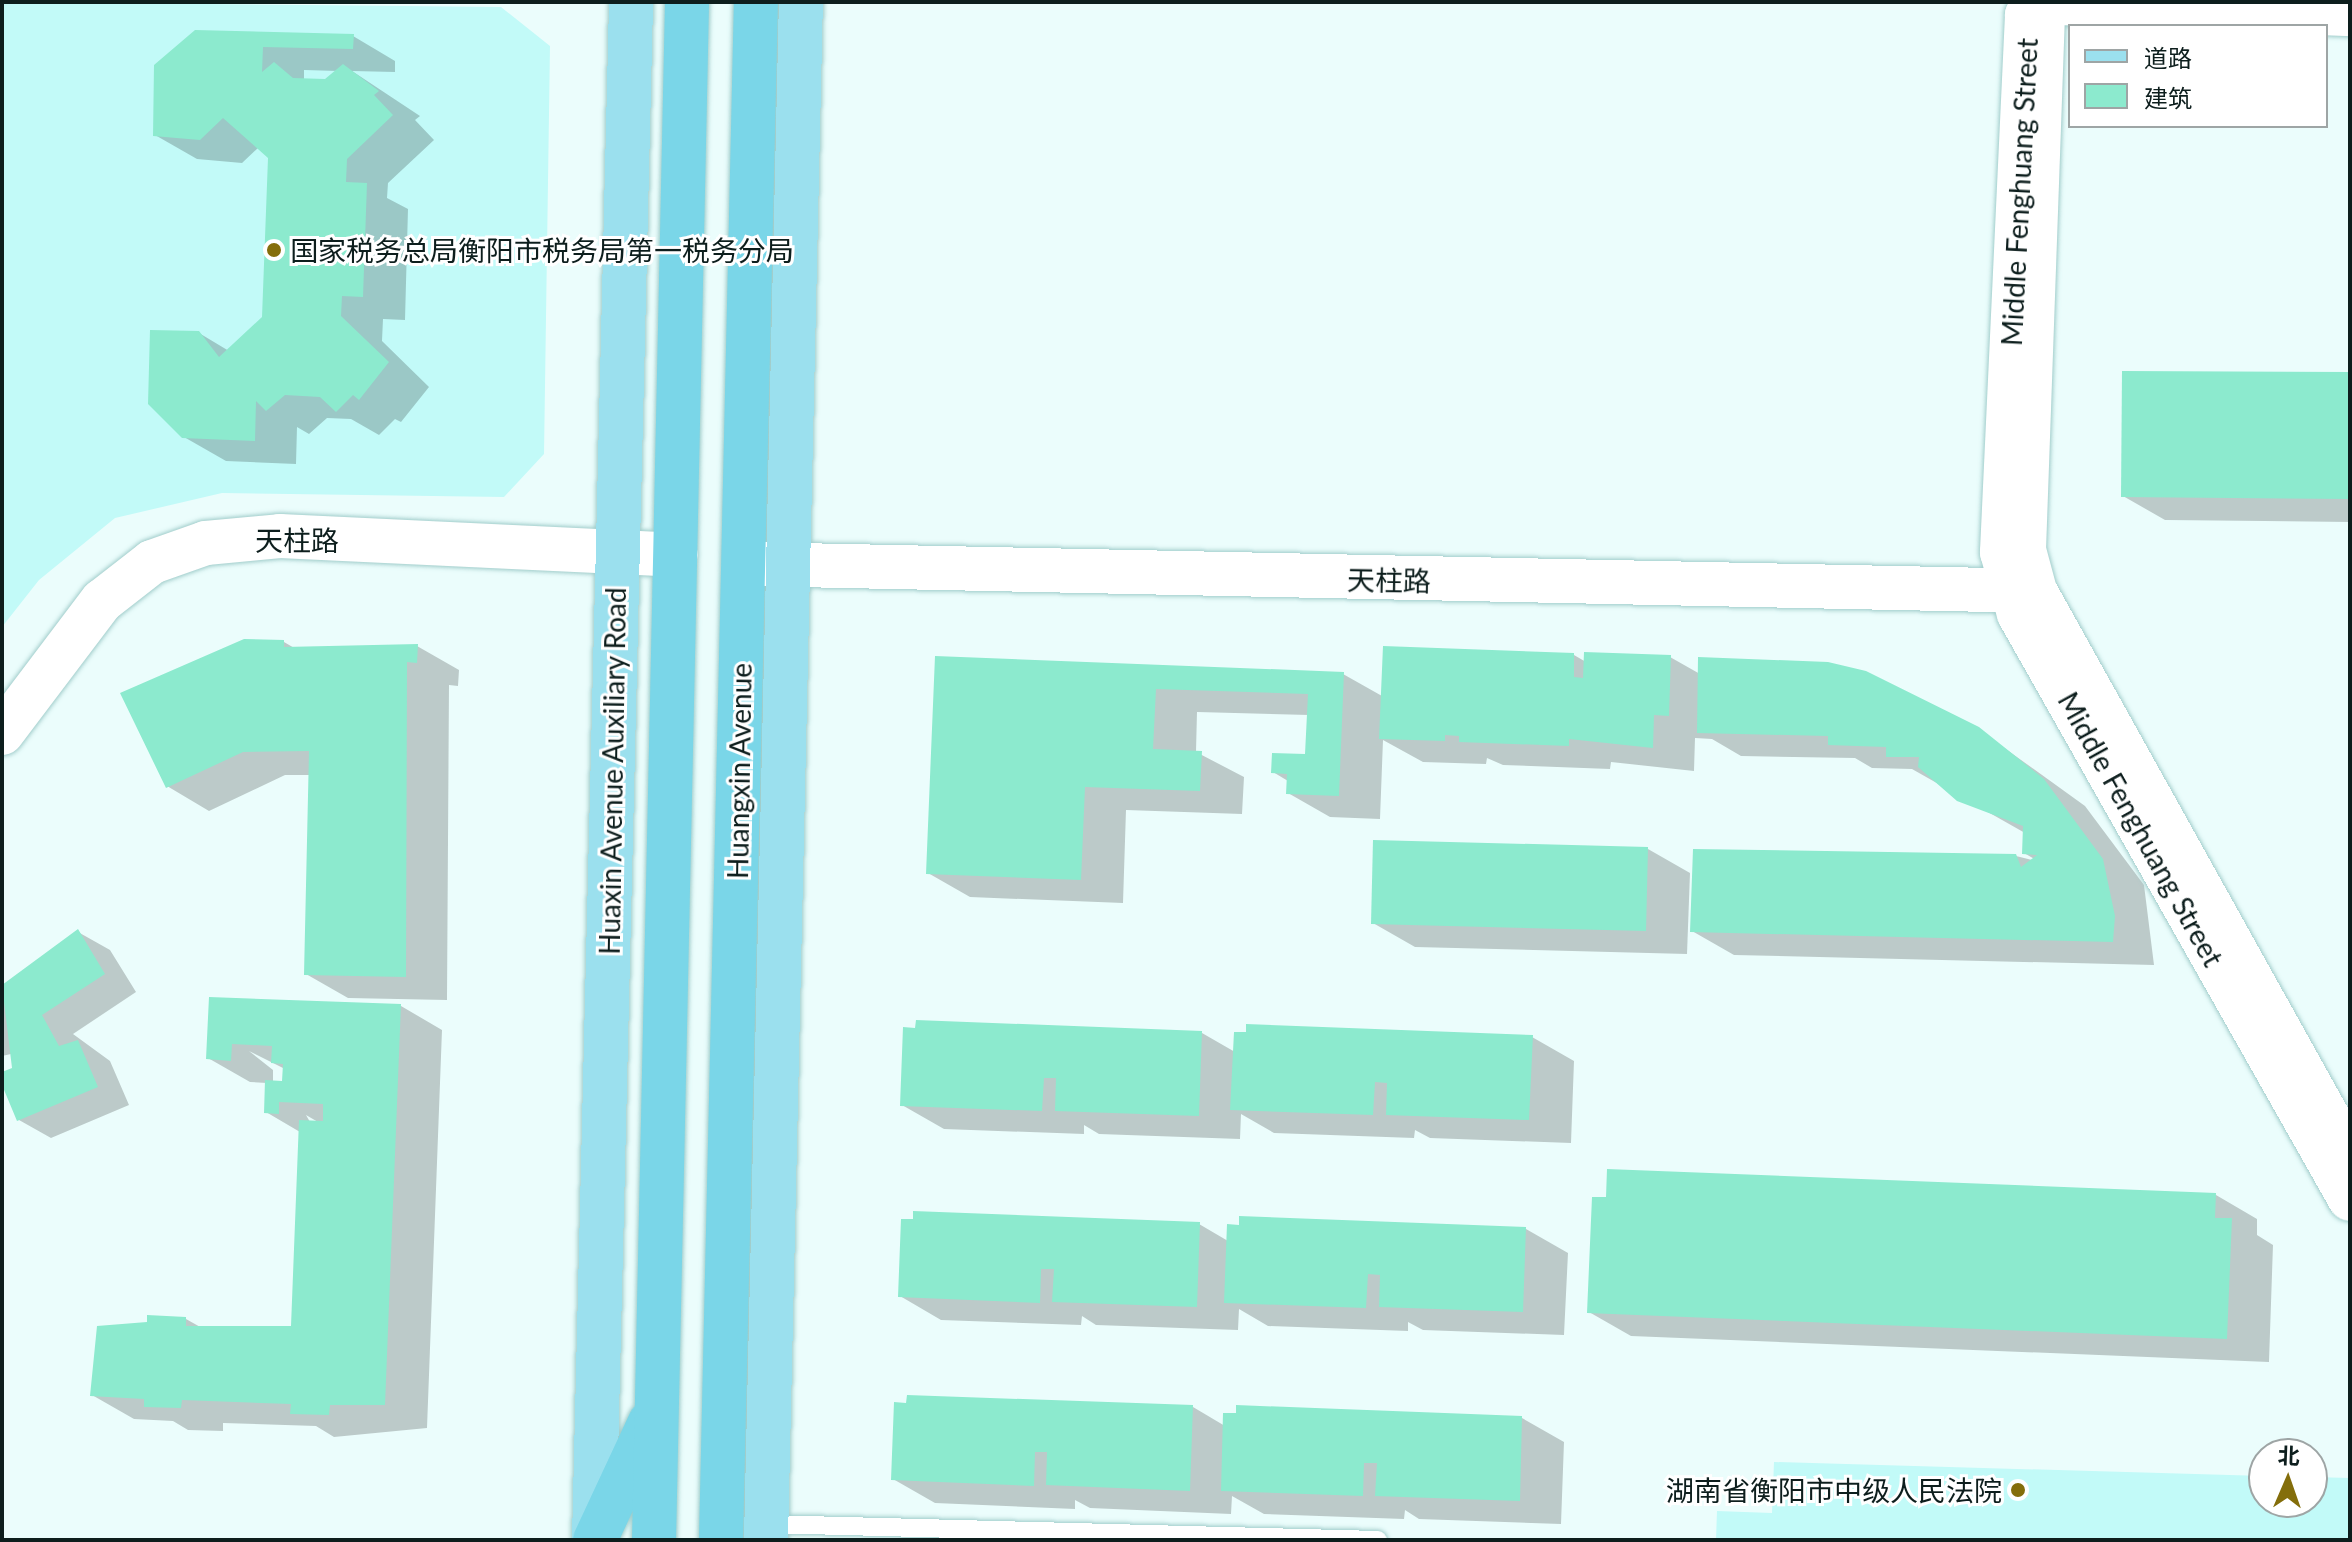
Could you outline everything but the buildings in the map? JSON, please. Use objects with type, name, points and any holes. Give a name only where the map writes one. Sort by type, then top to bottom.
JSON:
[{"type":"highway","points":[[654,1540],[687,2]]},
{"type":"highway","name":"Huangxin Avenue","points":[[721,1540],[756,2]]},
{"type":"highway","points":[[594,1540],[658,1405]]},
{"type":"main road","name":"Huaxin Avenue Auxiliary Road","points":[[594,1540],[631,2]]},
{"type":"main road","points":[[767,1532],[801,2]]},
{"type":"street","points":[[2036,2],[2350,14]]},
{"type":"street","name":"Middle Fenghuang Street","points":[[2036,2],[2043,15],[2024,593],[2350,1199]]},
{"type":"street","name":"天柱路","points":[[2,733],[56,653],[102,601],[152,562],[206,543],[280,536],[676,555]]},
{"type":"street","name":"天柱路","points":[[743,564],[2024,593]]},
{"type":"street","name":"Middle Fenghuang Street","points":[[2024,593],[2350,1157]]},
{"type":"lane","points":[[767,1532],[1378,1540]]},
{"type":"shaded area","name":"国家税务总局衡阳市税务局第一税务分局","points":[[2,2],[501,7],[550,46],[544,454],[504,497],[222,493],[115,518],[39,580],[2,627]]},
{"type":"shaded area","name":"湖南省衡阳市中级人民法院","points":[[1774,1462],[2248,1476],[2248,1518],[2328,1518],[2328,1477],[2350,1478],[2350,1540],[1716,1540],[1717,1511],[1772,1513]]},
{"type":"place","name":"国家税务总局衡阳市税务局第一税务分局","points":[[274,250]]},
{"type":"place","name":"湖南省衡阳市中级人民法院","points":[[2018,1490]]}]
